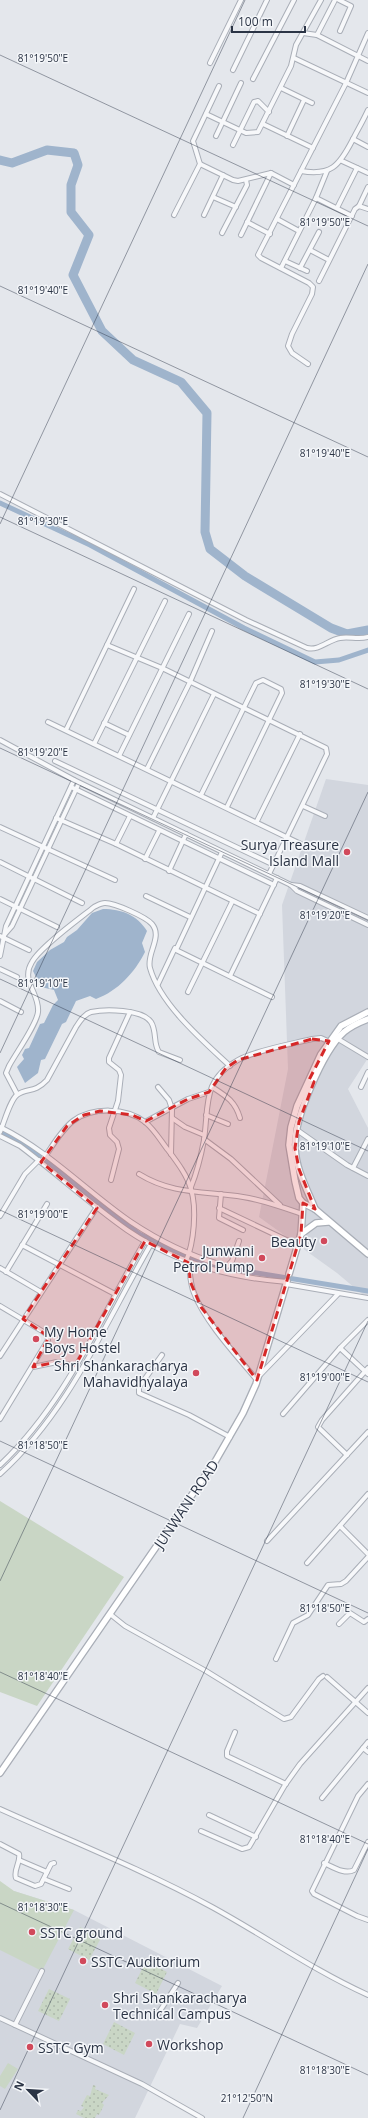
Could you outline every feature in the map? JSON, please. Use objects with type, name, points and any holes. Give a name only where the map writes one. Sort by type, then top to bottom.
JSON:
[{"type":"main road","name":"JUNWANI ROAD","points":[[289,1274],[301,1234],[303,1203],[299,1198],[289,1144],[291,1127],[312,1081],[341,1026],[368,1012]]},
{"type":"main road","name":"JUNWANI ROAD","points":[[334,1041],[345,1031],[368,1019]]},
{"type":"main road","name":"JUNWANI ROAD","points":[[312,1081],[297,1130],[295,1148],[299,1169],[315,1209]]},
{"type":"main road","points":[[303,1203],[315,1209],[328,1222],[368,1254]]},
{"type":"main road","points":[[301,1234],[316,1223],[328,1222]]},
{"type":"main road","name":"JUNWANI ROAD","points":[[0,1773],[230,1438],[243,1413],[257,1379],[286,1282]]},
{"type":"street","points":[[210,62],[240,0]]},
{"type":"street","points":[[232,70],[267,0]]},
{"type":"street","points":[[254,79],[294,0]]},
{"type":"street","points":[[206,114],[240,130],[255,133],[258,132],[281,88],[294,58],[294,50],[321,0]]},
{"type":"street","points":[[317,35],[335,0]]},
{"type":"street","points":[[339,0],[351,6],[340,31]]},
{"type":"street","points":[[303,33],[317,35],[368,61]]},
{"type":"street","points":[[308,364],[292,353],[288,346],[292,334],[312,294],[313,287],[259,256],[346,83],[368,33]]},
{"type":"street","points":[[294,58],[368,93]]},
{"type":"street","points":[[216,136],[241,83]]},
{"type":"street","points":[[219,86],[193,144],[200,164],[223,176],[238,181],[271,173],[294,184]]},
{"type":"street","points":[[281,88],[312,103]]},
{"type":"street","points":[[287,136],[304,100]]},
{"type":"street","points":[[233,145],[254,102],[258,101],[269,112]]},
{"type":"street","points":[[301,171],[313,173],[327,171],[342,161],[366,118],[368,110]]},
{"type":"street","points":[[263,124],[313,148]]},
{"type":"street","points":[[353,139],[368,147]]},
{"type":"street","points":[[342,161],[368,173]]},
{"type":"street","points":[[174,215],[200,164]]},
{"type":"street","points":[[337,208],[357,168]]},
{"type":"street","points":[[281,268],[316,198],[327,171]]},
{"type":"street","points":[[241,235],[271,173]]},
{"type":"street","points":[[204,215],[223,176]]},
{"type":"street","points":[[222,233],[247,185],[246,180]]},
{"type":"street","points":[[319,281],[368,187]]},
{"type":"street","points":[[213,197],[236,207]]},
{"type":"street","points":[[316,198],[352,216]]},
{"type":"street","points":[[359,206],[368,209]]},
{"type":"street","points":[[277,219],[299,231]]},
{"type":"street","points":[[247,222],[270,234]]},
{"type":"street","points":[[300,268],[320,232]]},
{"type":"street","points":[[310,250],[329,260]]},
{"type":"street","points":[[285,261],[306,271]]},
{"type":"street","points":[[0,494],[246,620],[307,648],[315,649],[340,638],[354,639],[368,637]]},
{"type":"street","points":[[66,730],[134,588]]},
{"type":"street","points":[[94,744],[164,601]]},
{"type":"street","points":[[119,756],[189,614]]},
{"type":"street","points":[[147,769],[190,682],[212,631]]},
{"type":"street","points":[[107,645],[162,668],[244,707],[323,745],[327,750],[303,806],[269,874]]},
{"type":"street","points":[[201,795],[258,681],[263,680],[278,687],[282,693],[227,808]]},
{"type":"street","points":[[153,818],[214,694]]},
{"type":"street","points":[[48,722],[171,780],[309,848]]},
{"type":"street","points":[[104,723],[129,735]]},
{"type":"street","points":[[257,822],[300,734]]},
{"type":"street","points":[[0,740],[79,783],[269,874],[291,885],[297,891],[368,925]]},
{"type":"street","points":[[55,761],[274,865]]},
{"type":"street","points":[[0,956],[6,926],[74,780]]},
{"type":"street","points":[[3,936],[9,930],[20,908],[79,783]]},
{"type":"street","points":[[71,788],[274,885]]},
{"type":"street","points":[[303,806],[325,816]]},
{"type":"street","points":[[116,844],[130,816]]},
{"type":"street","points":[[56,818],[116,844],[232,902],[260,914]]},
{"type":"street","points":[[0,827],[115,880]]},
{"type":"street","points":[[145,859],[159,831]]},
{"type":"street","points":[[169,871],[186,834]]},
{"type":"street","points":[[158,984],[222,852]]},
{"type":"street","points":[[0,862],[82,903]]},
{"type":"street","points":[[230,976],[277,878]]},
{"type":"street","points":[[291,885],[300,886],[368,918]]},
{"type":"street","points":[[146,896],[190,917]]},
{"type":"street","points":[[0,899],[57,926]]},
{"type":"street","points":[[188,992],[232,902]]},
{"type":"street","points":[[18,1094],[6,1073],[8,1066],[37,1016],[38,1010],[29,985],[29,968],[37,955],[94,907],[101,904],[114,904],[146,919],[153,925],[156,938],[149,964],[158,984],[183,1021],[230,1066]]},
{"type":"street","points":[[3,936],[29,950]]},
{"type":"street","points":[[175,948],[178,952],[272,997]]},
{"type":"street","points":[[0,968],[17,977]]},
{"type":"street","points":[[0,1001],[21,1012]]},
{"type":"street","points":[[180,1060],[159,1052],[150,1020],[145,1016],[130,1012],[91,1012],[85,1015],[76,1027],[47,1080],[34,1090],[18,1094],[14,1097],[1,1129],[130,1221],[188,1258],[227,1266],[232,1261],[239,1241]]},
{"type":"street","points":[[111,1180],[119,1149],[117,1142],[109,1132],[118,1101],[121,1075],[119,1070],[109,1062],[109,1058],[130,1012]]},
{"type":"street","points":[[191,1189],[200,1162],[209,1092],[230,1066],[247,1056],[320,1038],[334,1041],[368,1057]]},
{"type":"street","points":[[360,1087],[368,1072]]},
{"type":"street","points":[[158,1087],[169,1100],[172,1108],[170,1154]]},
{"type":"street","points":[[212,1087],[233,1101],[240,1118]]},
{"type":"street","points":[[145,1122],[188,1099],[209,1092]]},
{"type":"street","points":[[0,1216],[25,1174],[43,1159],[73,1121],[93,1111],[114,1111],[132,1115],[145,1122],[185,1174],[191,1189],[193,1233],[188,1258],[192,1287],[201,1307],[257,1379],[338,1294]]},
{"type":"street","points":[[206,1115],[228,1124]]},
{"type":"street","points":[[172,1118],[204,1137],[236,1164],[281,1207]]},
{"type":"street","points":[[297,1130],[353,1168],[368,1176]]},
{"type":"street","points":[[0,1136],[43,1159],[97,1207],[151,1244],[224,1271],[265,1280],[286,1282],[338,1294],[368,1298]]},
{"type":"street","points":[[353,1168],[368,1139]]},
{"type":"street","points":[[140,1174],[167,1187],[191,1189],[257,1200],[302,1214]]},
{"type":"street","points":[[221,1194],[219,1218],[243,1230]]},
{"type":"street","points":[[6,1272],[47,1204]]},
{"type":"street","points":[[0,1356],[97,1207]]},
{"type":"street","points":[[219,1208],[257,1228],[297,1246]]},
{"type":"street","points":[[0,1465],[40,1423],[75,1366],[145,1241]]},
{"type":"street","points":[[0,1474],[29,1446],[63,1399],[151,1244]]},
{"type":"street","points":[[22,1245],[115,1294]]},
{"type":"street","points":[[222,1266],[224,1271]]},
{"type":"street","points":[[0,1268],[41,1292]]},
{"type":"street","name":"JUNWANI ROAD","points":[[286,1282],[289,1274]]},
{"type":"street","points":[[0,1306],[47,1335],[48,1340],[46,1346],[0,1419]]},
{"type":"street","points":[[283,1414],[340,1348],[368,1320]]},
{"type":"street","points":[[340,1348],[367,1371],[322,1420],[318,1427],[320,1431],[347,1455]]},
{"type":"street","points":[[162,1354],[139,1387],[139,1394],[189,1416],[230,1438]]},
{"type":"street","points":[[33,1366],[57,1362],[75,1366]]},
{"type":"street","points":[[266,1541],[368,1432]]},
{"type":"street","points":[[307,1563],[368,1494]]},
{"type":"street","points":[[276,1659],[293,1623],[308,1615],[328,1585],[341,1584],[346,1581],[368,1556],[340,1526]]},
{"type":"street","points":[[339,1624],[350,1613],[364,1622],[368,1619]]},
{"type":"street","points":[[110,1614],[126,1626],[206,1670],[284,1719],[291,1717],[319,1679],[325,1676],[368,1713]]},
{"type":"street","points":[[200,1831],[242,1849],[249,1848],[286,1784],[318,1742],[368,1688]]},
{"type":"street","points":[[235,1732],[227,1752],[228,1756],[286,1784]]},
{"type":"street","points":[[322,1798],[368,1742]]},
{"type":"street","points":[[363,1748],[368,1752]]},
{"type":"street","points":[[368,1784],[358,1796],[312,1887],[314,1894],[368,1920]]},
{"type":"street","points":[[0,1809],[170,1886],[212,1907],[300,1961],[368,1995]]},
{"type":"street","points":[[209,1814],[256,1837]]},
{"type":"street","points":[[324,1863],[344,1872],[350,1872],[354,1870],[368,1842]]},
{"type":"street","points":[[0,1844],[18,1852],[20,1856],[14,1875],[16,1878],[38,1886],[44,1879],[51,1864],[54,1863]]},
{"type":"street","points":[[19,1860],[47,1872]]},
{"type":"street","points":[[44,1879],[69,1889]]},
{"type":"street","points":[[14,2025],[42,1970]]},
{"type":"street","points":[[156,2017],[178,1983]]},
{"type":"street","points":[[0,2018],[142,2084],[202,2118]]},
{"type":"highlighted area","points":[[312,1039],[329,1041],[309,1080],[314,1082],[299,1122],[295,1148],[299,1169],[315,1209],[303,1203],[301,1234],[257,1380],[201,1307],[190,1281],[189,1263],[145,1241],[75,1366],[57,1362],[33,1367],[49,1337],[23,1319],[97,1208],[41,1162],[67,1126],[84,1115],[100,1111],[132,1115],[146,1121],[188,1099],[209,1092],[226,1068],[238,1060]]},
{"type":"shaded area","points":[[326,779],[368,785],[368,1058],[348,1089],[368,1128],[368,1299],[337,1273],[259,1217],[288,1069],[282,905]]},
{"type":"shaded area","name":"Shri Shankaracharya Technical Campus","points":[[14,1891],[74,1910],[222,1986],[197,2028],[180,2024],[135,2118],[0,2118],[0,1921]]},
{"type":"green space","points":[[0,1501],[124,1577],[37,1706],[0,1692]]},
{"type":"green space","points":[[0,1881],[14,1891],[74,1910],[42,1971],[0,1950]]},
{"type":"green space","points":[[80,1927],[101,1938],[89,1960],[68,1949]]},
{"type":"green space","points":[[146,1961],[167,1972],[156,1994],[135,1983]]},
{"type":"green space","points":[[49,1989],[70,1999],[59,2021],[38,2011]]},
{"type":"green space","points":[[114,2022],[135,2033],[124,2055],[103,2044]]},
{"type":"green space","points":[[8,2063],[18,2069],[5,2089],[0,2086],[0,2076]]},
{"type":"green space","points":[[93,2085],[96,2086],[95,2089],[109,2095],[102,2103],[104,2105],[99,2115],[97,2114],[95,2118],[84,2118],[76,2114],[78,2110],[81,2111],[84,2107],[81,2106],[87,2095],[90,2096]]},
{"type":"water","points":[[103,909],[116,910],[128,914],[143,925],[147,931],[142,943],[145,952],[131,974],[112,991],[96,999],[90,996],[76,1001],[66,1022],[62,1024],[45,1059],[41,1060],[38,1073],[25,1083],[17,1067],[24,1059],[22,1055],[25,1049],[29,1048],[40,1024],[44,1023],[53,1005],[58,1000],[54,990],[41,987],[33,971],[37,962],[50,950],[64,942],[67,937],[77,930],[92,913]]},
{"type":"waterway","points":[[0,160],[12,163],[47,150],[74,153],[78,165],[71,185],[71,212],[89,235],[73,275],[102,331],[133,360],[181,382],[207,413],[205,532],[210,549],[245,576],[331,628],[347,634],[368,630]]},
{"type":"waterway","points":[[0,503],[90,545],[244,628],[315,662],[339,660],[368,650]]},
{"type":"waterway","points":[[0,1131],[28,1147],[139,1234],[191,1258],[226,1268],[368,1291]]},
{"type":"place","name":"Surya Treasure Island Mall","points":[[347,852]]},
{"type":"place","name":"Beauty","points":[[324,1241]]},
{"type":"place","name":"Junwani Petrol Pump","points":[[262,1258]]},
{"type":"place","name":"My Home Boys Hostel","points":[[36,1339]]},
{"type":"place","name":"Shri Shankaracharya Mahavidhyalaya","points":[[196,1373]]},
{"type":"place","name":"SSTC ground","points":[[32,1932]]},
{"type":"place","name":"SSTC Auditorium","points":[[83,1961]]},
{"type":"place","name":"Shri Shankaracharya Technical Campus","points":[[105,2005]]},
{"type":"place","name":"Workshop","points":[[149,2044]]},
{"type":"place","name":"SSTC Gym","points":[[30,2047]]}]
